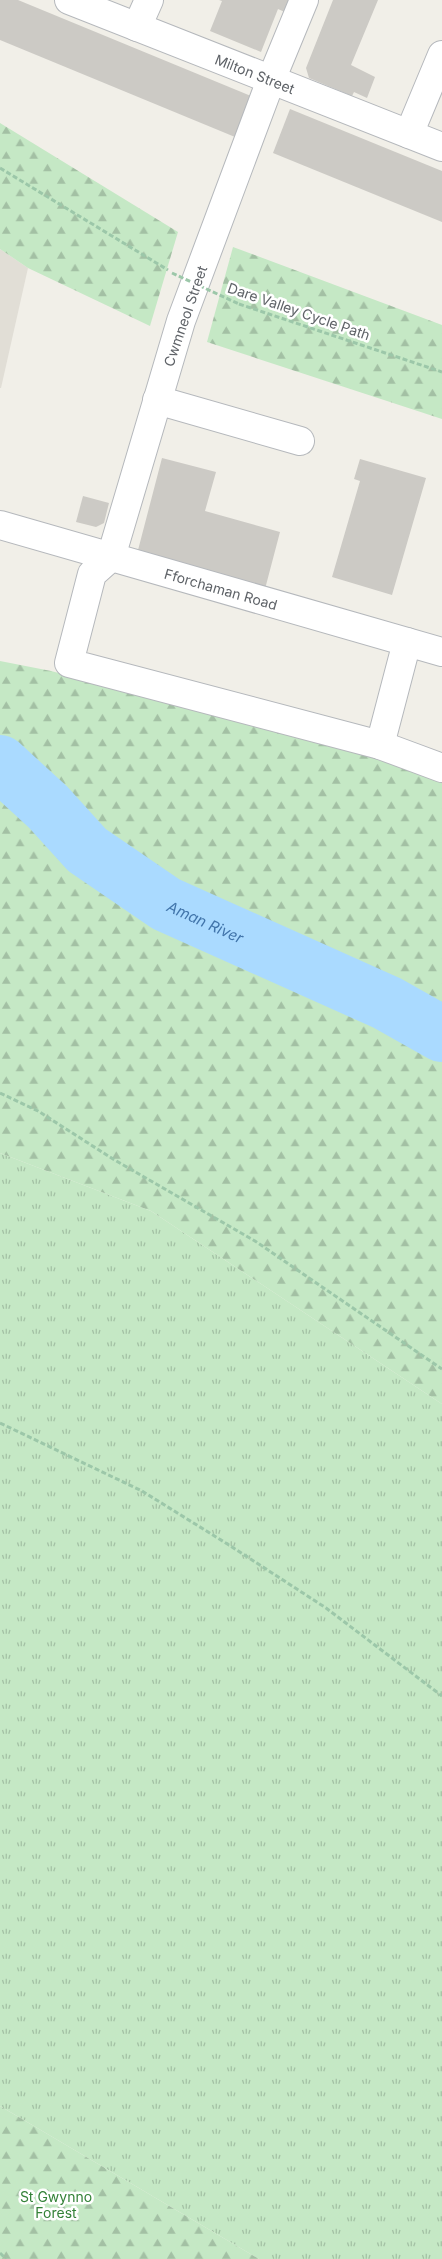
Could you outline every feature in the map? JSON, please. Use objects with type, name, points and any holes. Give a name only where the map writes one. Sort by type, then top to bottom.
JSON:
[{"type":"street","name":"Milton Street","points":[[69,0],[442,147]]},
{"type":"street","points":[[137,27],[149,0]]},
{"type":"street","name":"Cwmneol Street","points":[[111,557],[181,321],[271,80],[304,0]]},
{"type":"street","points":[[409,134],[442,55]]},
{"type":"street","points":[[157,400],[300,441]]},
{"type":"street","name":"Fforchaman Road","points":[[0,526],[442,652]]},
{"type":"street","points":[[111,557],[92,574],[69,662],[380,745],[442,768]]},
{"type":"street","points":[[380,745],[407,642]]},
{"type":"path","name":"Dare Valley Cycle Path","points":[[0,168],[172,273],[239,304],[442,372]]},
{"type":"path","points":[[0,1094],[38,1112],[113,1159],[255,1240],[442,1369]]},
{"type":"path","points":[[0,1423],[142,1491],[326,1608],[442,1696]]},
{"type":"path","points":[[0,2253],[6,2259]]},
{"type":"shaded area","points":[[0,249],[28,268],[1,388],[0,388]]},
{"type":"green space","points":[[0,123],[178,232],[150,326],[28,268],[0,249]]},
{"type":"green space","points":[[233,247],[442,325],[442,419],[207,342]]},
{"type":"green space","points":[[0,661],[51,671],[374,756],[442,782],[442,1404],[151,1211],[0,1153]]},
{"type":"green space","points":[[0,1153],[151,1211],[442,1404],[442,2259],[259,2259],[0,2106]]},
{"type":"green space","name":"St Gwynno Forest","points":[[0,2106],[259,2259],[0,2259]]},
{"type":"building","points":[[0,0],[18,0],[251,96],[235,137],[0,40]]},
{"type":"building","points":[[219,0],[292,0],[287,13],[278,9],[261,52],[210,31],[222,1]]},
{"type":"building","points":[[333,0],[378,0],[351,65],[375,77],[367,98],[354,92],[352,96],[309,78],[306,68]]},
{"type":"building","points":[[290,109],[442,171],[442,222],[273,153]]},
{"type":"building","points":[[162,458],[216,472],[205,511],[280,532],[265,589],[137,554]]},
{"type":"building","points":[[360,459],[426,478],[392,595],[332,577],[360,481],[354,479]]},
{"type":"building","points":[[83,496],[109,503],[104,523],[96,527],[76,522]]},
{"type":"waterway","name":"Aman River","points":[[0,763],[48,807],[87,850],[166,904],[387,1003],[442,1034]]}]
